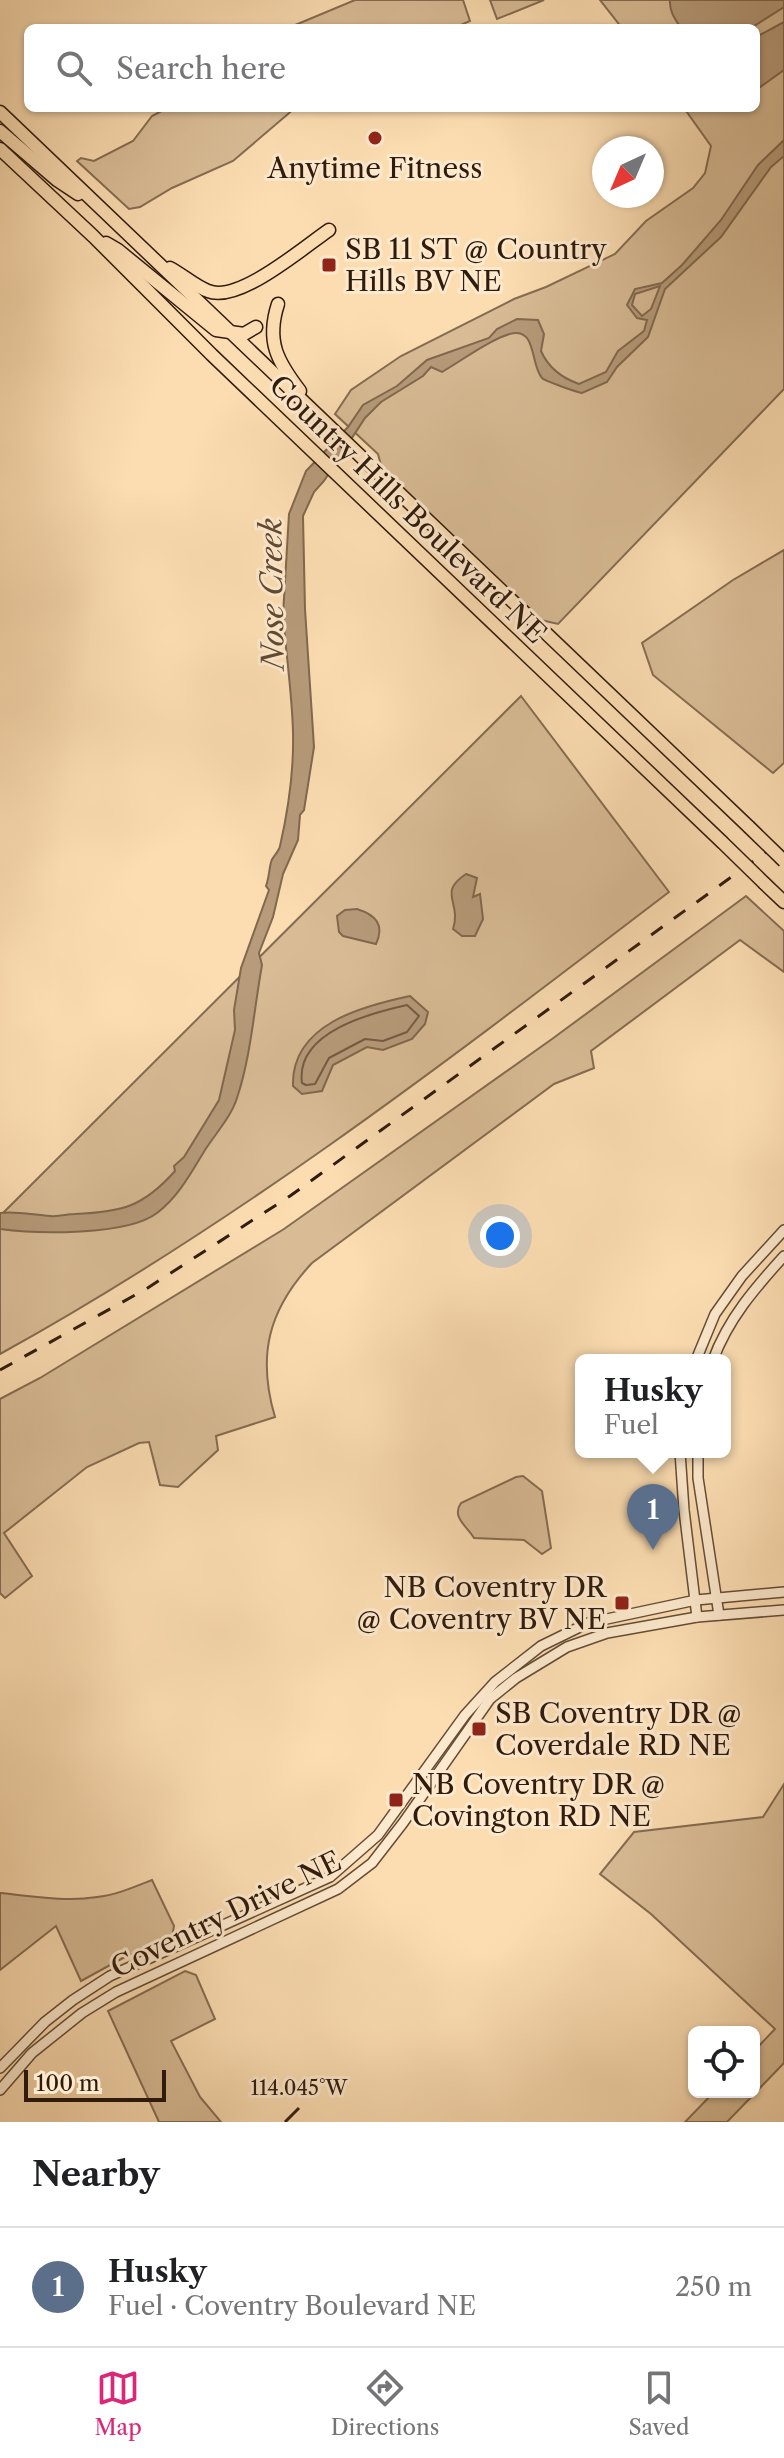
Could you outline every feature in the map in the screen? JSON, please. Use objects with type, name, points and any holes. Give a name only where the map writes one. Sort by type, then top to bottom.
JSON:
[{"type":"main road","points":[[0,100],[20,131]]},
{"type":"main road","name":"Country Hills Boulevard NE","points":[[0,112],[784,861]]},
{"type":"main road","points":[[0,131],[57,180],[107,213]]},
{"type":"main road","name":"Country Hills Boulevard NE","points":[[0,149],[784,902]]},
{"type":"main road","points":[[151,256],[209,292],[224,294],[260,278],[329,230]]},
{"type":"main road","points":[[93,236],[118,250],[216,330],[244,334],[256,327]]},
{"type":"main road","points":[[278,304],[273,319],[272,341],[294,383],[321,419]]},
{"type":"street","points":[[698,1354],[715,1314],[742,1276],[784,1230]]},
{"type":"street","points":[[715,1354],[721,1337],[741,1305],[784,1256]]},
{"type":"street","points":[[680,1458],[697,1617]]},
{"type":"street","points":[[698,1458],[698,1478],[719,1615]]},
{"type":"street","name":"Coventry Drive NE","points":[[0,2068],[45,2022],[110,1976],[330,1877],[378,1835],[465,1715],[495,1682],[541,1646],[588,1623],[696,1600],[784,1592]]},
{"type":"street","name":"Coventry Drive NE","points":[[0,2090],[32,2053],[116,1992],[338,1889],[372,1863],[490,1699],[516,1678],[567,1647],[607,1633],[697,1617],[784,1610]]},
{"type":"street","points":[[605,1620],[607,1633]]},
{"type":"street","points":[[83,1994],[90,2008]]},
{"type":"shaded area","points":[[355,0],[463,0],[470,21],[463,24],[298,24]]},
{"type":"shaded area","points":[[490,0],[544,0],[497,19]]},
{"type":"shaded area","points":[[600,0],[784,0],[784,389],[558,624],[541,620],[382,469],[378,454],[335,414],[351,390],[401,356],[514,299],[615,254],[646,221],[693,188],[705,173],[711,146],[687,112],[760,112],[760,24],[619,24]]},
{"type":"shaded area","points":[[160,112],[290,112],[233,161],[172,188],[140,207],[129,209],[77,161],[81,158],[94,161],[133,141],[152,116]]},
{"type":"shaded area","points":[[784,550],[784,763],[773,773],[653,675],[642,643],[733,580]]},
{"type":"shaded area","points":[[521,696],[669,892],[426,1076],[260,1193],[175,1250],[0,1354],[0,1216]]},
{"type":"shaded area","points":[[746,896],[784,931],[784,972],[740,940],[591,1051],[594,1068],[554,1084],[312,1263],[285,1298],[270,1335],[267,1374],[275,1417],[216,1436],[218,1450],[178,1487],[160,1485],[149,1442],[139,1443],[87,1467],[4,1533],[32,1576],[5,1598],[0,1593],[0,1399],[40,1378],[284,1229],[552,1039]]},
{"type":"shaded area","points":[[523,1476],[542,1491],[551,1548],[542,1554],[524,1540],[474,1538],[458,1513],[461,1503]]},
{"type":"shaded area","points":[[784,1784],[784,2063],[760,2088],[760,2045],[775,2029],[651,1914],[600,1874],[634,1832],[763,1817]]},
{"type":"shaded area","points":[[152,1880],[174,1926],[172,1937],[123,1958],[81,1981],[56,1926],[0,1970],[0,1893],[85,1898],[118,1893]]},
{"type":"shaded area","points":[[185,1971],[196,1975],[215,2019],[171,2041],[200,2097],[221,2122],[159,2122],[108,2011]]},
{"type":"shaded area","points":[[708,2098],[750,2098],[727,2122],[685,2122]]},
{"type":"water","points":[[670,0],[784,0],[784,7],[757,24],[679,24],[671,11]]},
{"type":"water","points":[[784,22],[784,70],[760,87],[760,35]]},
{"type":"water","points":[[784,140],[784,156],[771,167],[721,237],[665,289],[648,337],[617,367],[607,382],[582,393],[542,378],[527,338],[515,333],[489,343],[442,372],[431,367],[423,376],[381,402],[365,418],[314,492],[303,516],[305,609],[314,747],[298,840],[283,874],[273,917],[259,953],[262,965],[252,1032],[234,1105],[178,1192],[157,1213],[125,1226],[81,1232],[0,1229],[0,1213],[53,1216],[91,1213],[119,1209],[142,1200],[175,1171],[174,1166],[184,1157],[219,1100],[235,1030],[234,1010],[241,968],[269,890],[266,886],[270,865],[279,848],[288,805],[293,732],[283,615],[289,514],[306,471],[348,427],[363,405],[397,386],[427,360],[489,338],[497,329],[517,319],[538,320],[544,334],[541,351],[552,367],[567,379],[579,384],[606,372],[618,351],[644,331],[647,320],[637,318],[627,305],[635,289],[662,283],[682,265],[721,220],[758,165]],"holes":[[[660,286],[651,309],[642,316],[632,305],[635,294]]]},
{"type":"water","points":[[466,874],[477,878],[473,897],[480,894],[483,919],[475,936],[462,936],[453,929],[453,887]]},
{"type":"water","points":[[357,909],[377,922],[380,931],[376,944],[343,936],[339,932],[337,916],[345,910]]},
{"type":"water","points":[[410,996],[428,1012],[425,1024],[412,1039],[383,1050],[367,1047],[333,1065],[322,1091],[302,1094],[293,1086],[296,1065],[304,1047],[317,1033],[352,1013]]},
{"type":"railway","points":[[0,1370],[146,1289],[290,1196],[784,839]]},
{"type":"place","name":"Anytime Fitness","points":[[375,138]]},
{"type":"place","name":"SB 11 ST @ Country Hills BV NE","points":[[329,265]]},
{"type":"place","name":"Husky","points":[[653,1550]]},
{"type":"place","name":"NB Coventry DR @ Coventry BV NE","points":[[622,1603]]},
{"type":"place","name":"SB Coventry DR @ Coverdale RD NE","points":[[479,1729]]},
{"type":"place","name":"NB Coventry DR @ Covington RD NE","points":[[396,1800]]},
{"type":"water label","name":"Nose Creek","points":[[272,594]]}]
